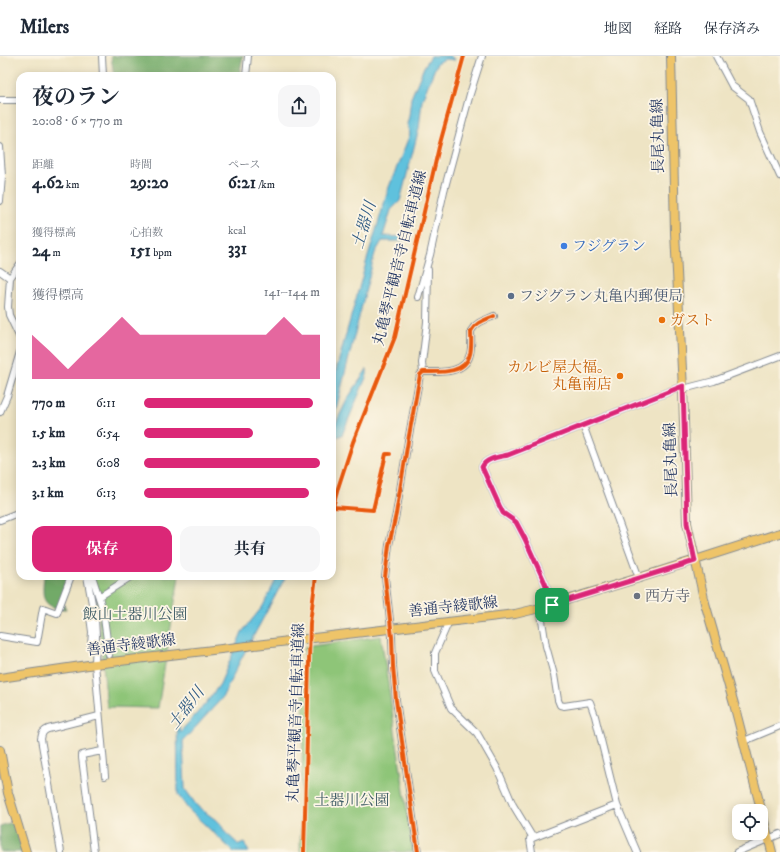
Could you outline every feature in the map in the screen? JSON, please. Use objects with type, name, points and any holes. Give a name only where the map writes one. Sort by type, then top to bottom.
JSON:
[{"type":"main road","name":"長尾丸亀線","points":[[670,56],[687,523],[705,603],[744,741],[760,804]]},
{"type":"main road","name":"善通寺綾歌線","points":[[0,678],[94,664],[515,614],[552,605],[780,533]]},
{"type":"main road","points":[[0,750],[8,793],[26,852]]},
{"type":"main road","name":"長尾丸亀線","points":[[768,838],[772,852]]},
{"type":"street","points":[[102,56],[103,72]]},
{"type":"street","points":[[246,72],[248,56]]},
{"type":"street","points":[[418,852],[396,700],[392,628],[385,577],[386,561],[396,514],[420,375],[423,372],[422,363],[427,322],[427,273],[430,255],[444,191],[470,94],[482,56]]},
{"type":"street","points":[[716,56],[732,86],[749,99],[760,132],[780,176]]},
{"type":"street","points":[[0,100],[16,100]]},
{"type":"street","points":[[0,147],[2,176],[0,201]]},
{"type":"street","points":[[418,297],[430,255]]},
{"type":"street","points":[[16,270],[10,278],[8,306],[9,315],[16,330]]},
{"type":"street","points":[[0,271],[10,278]]},
{"type":"street","points":[[423,372],[448,372],[462,366],[470,354],[472,328],[480,322],[494,316]]},
{"type":"street","points":[[552,605],[545,583],[516,522],[503,513],[499,505],[482,467],[484,463],[683,387],[714,381],[780,356]]},
{"type":"street","points":[[0,412],[7,396],[16,366]]},
{"type":"street","points":[[583,425],[640,578]]},
{"type":"street","points":[[0,520],[16,514]]},
{"type":"street","points":[[0,636],[37,642],[43,608],[57,613],[69,580]]},
{"type":"street","points":[[84,580],[92,632],[90,645]]},
{"type":"street","points":[[88,580],[95,620],[96,636],[94,664],[102,751],[106,776]]},
{"type":"street","points":[[93,580],[103,610],[109,655]]},
{"type":"street","points":[[99,597],[126,580]]},
{"type":"street","points":[[540,608],[546,646],[554,674],[558,700],[560,705],[564,706],[590,702],[617,805],[637,852]]},
{"type":"street","points":[[449,621],[435,653],[435,671],[451,708],[477,733],[497,768],[513,805],[533,838]]},
{"type":"street","points":[[61,852],[41,739],[42,734],[48,729],[99,716]]},
{"type":"street","points":[[744,741],[780,726]]},
{"type":"street","points":[[94,852],[82,755],[102,751]]},
{"type":"street","points":[[532,852],[530,839],[617,805]]},
{"type":"street","points":[[768,838],[780,834]]},
{"type":"street","points":[[737,852],[764,840]]},
{"type":"green space","points":[[111,56],[243,56],[240,72],[113,72]]},
{"type":"green space","points":[[44,580],[68,580],[61,600],[66,609],[48,604],[43,595]]},
{"type":"green space","name":"飯山土器川公園","points":[[93,580],[178,580],[158,708],[107,707],[97,601]]},
{"type":"green space","name":"土器川公園","points":[[381,636],[413,852],[300,852],[305,647]]},
{"type":"green space","points":[[9,823],[14,824],[23,852],[0,852],[0,826]]},
{"type":"water","points":[[431,56],[450,56],[455,60],[445,59],[437,63],[422,100],[419,128],[400,201],[391,210],[383,236],[404,237],[405,241],[382,241],[375,253],[336,409],[336,370],[389,187],[410,134],[407,124],[411,98],[424,67]]},
{"type":"water","points":[[367,369],[367,375],[342,435],[336,437],[336,423],[348,398]]},
{"type":"water","points":[[276,580],[284,580],[240,661],[222,698],[183,741],[185,789],[197,806],[220,823],[225,832],[239,845],[244,843],[249,852],[234,852],[188,809],[178,795],[177,713],[180,732],[206,703],[220,684],[242,632],[263,606]]},
{"type":"cycle path","name":"丸亀琴平観音寺自転車道線","points":[[336,496],[353,442],[395,337],[439,147],[464,56]]},
{"type":"cycle path","points":[[418,852],[396,700],[392,637],[385,577],[389,545],[396,514],[420,375],[423,372],[450,371],[463,366],[470,354],[471,331],[478,323],[494,316]]},
{"type":"cycle path","name":"丸亀琴平観音寺自転車道線","points":[[336,507],[373,510],[386,454],[390,454]]},
{"type":"cycle path","name":"丸亀琴平観音寺自転車道線","points":[[304,852],[310,623],[315,580]]},
{"type":"place","name":"フジグラン","points":[[564,246]]},
{"type":"place","name":"フジグラン丸亀内郵便局","points":[[511,296]]},
{"type":"place","name":"ガスト","points":[[662,320]]},
{"type":"place","name":"カルビ屋大福。 丸亀南店","points":[[620,376]]},
{"type":"place","name":"西方寺","points":[[637,596]]},
{"type":"route","points":[[683,386],[687,523],[695,561],[552,605],[545,583],[516,522],[503,513],[494,497],[482,467],[484,463],[683,386]]},
{"type":"water label","name":"土器川","points":[[364,225]]},
{"type":"water label","name":"土器川","points":[[186,708]]}]
